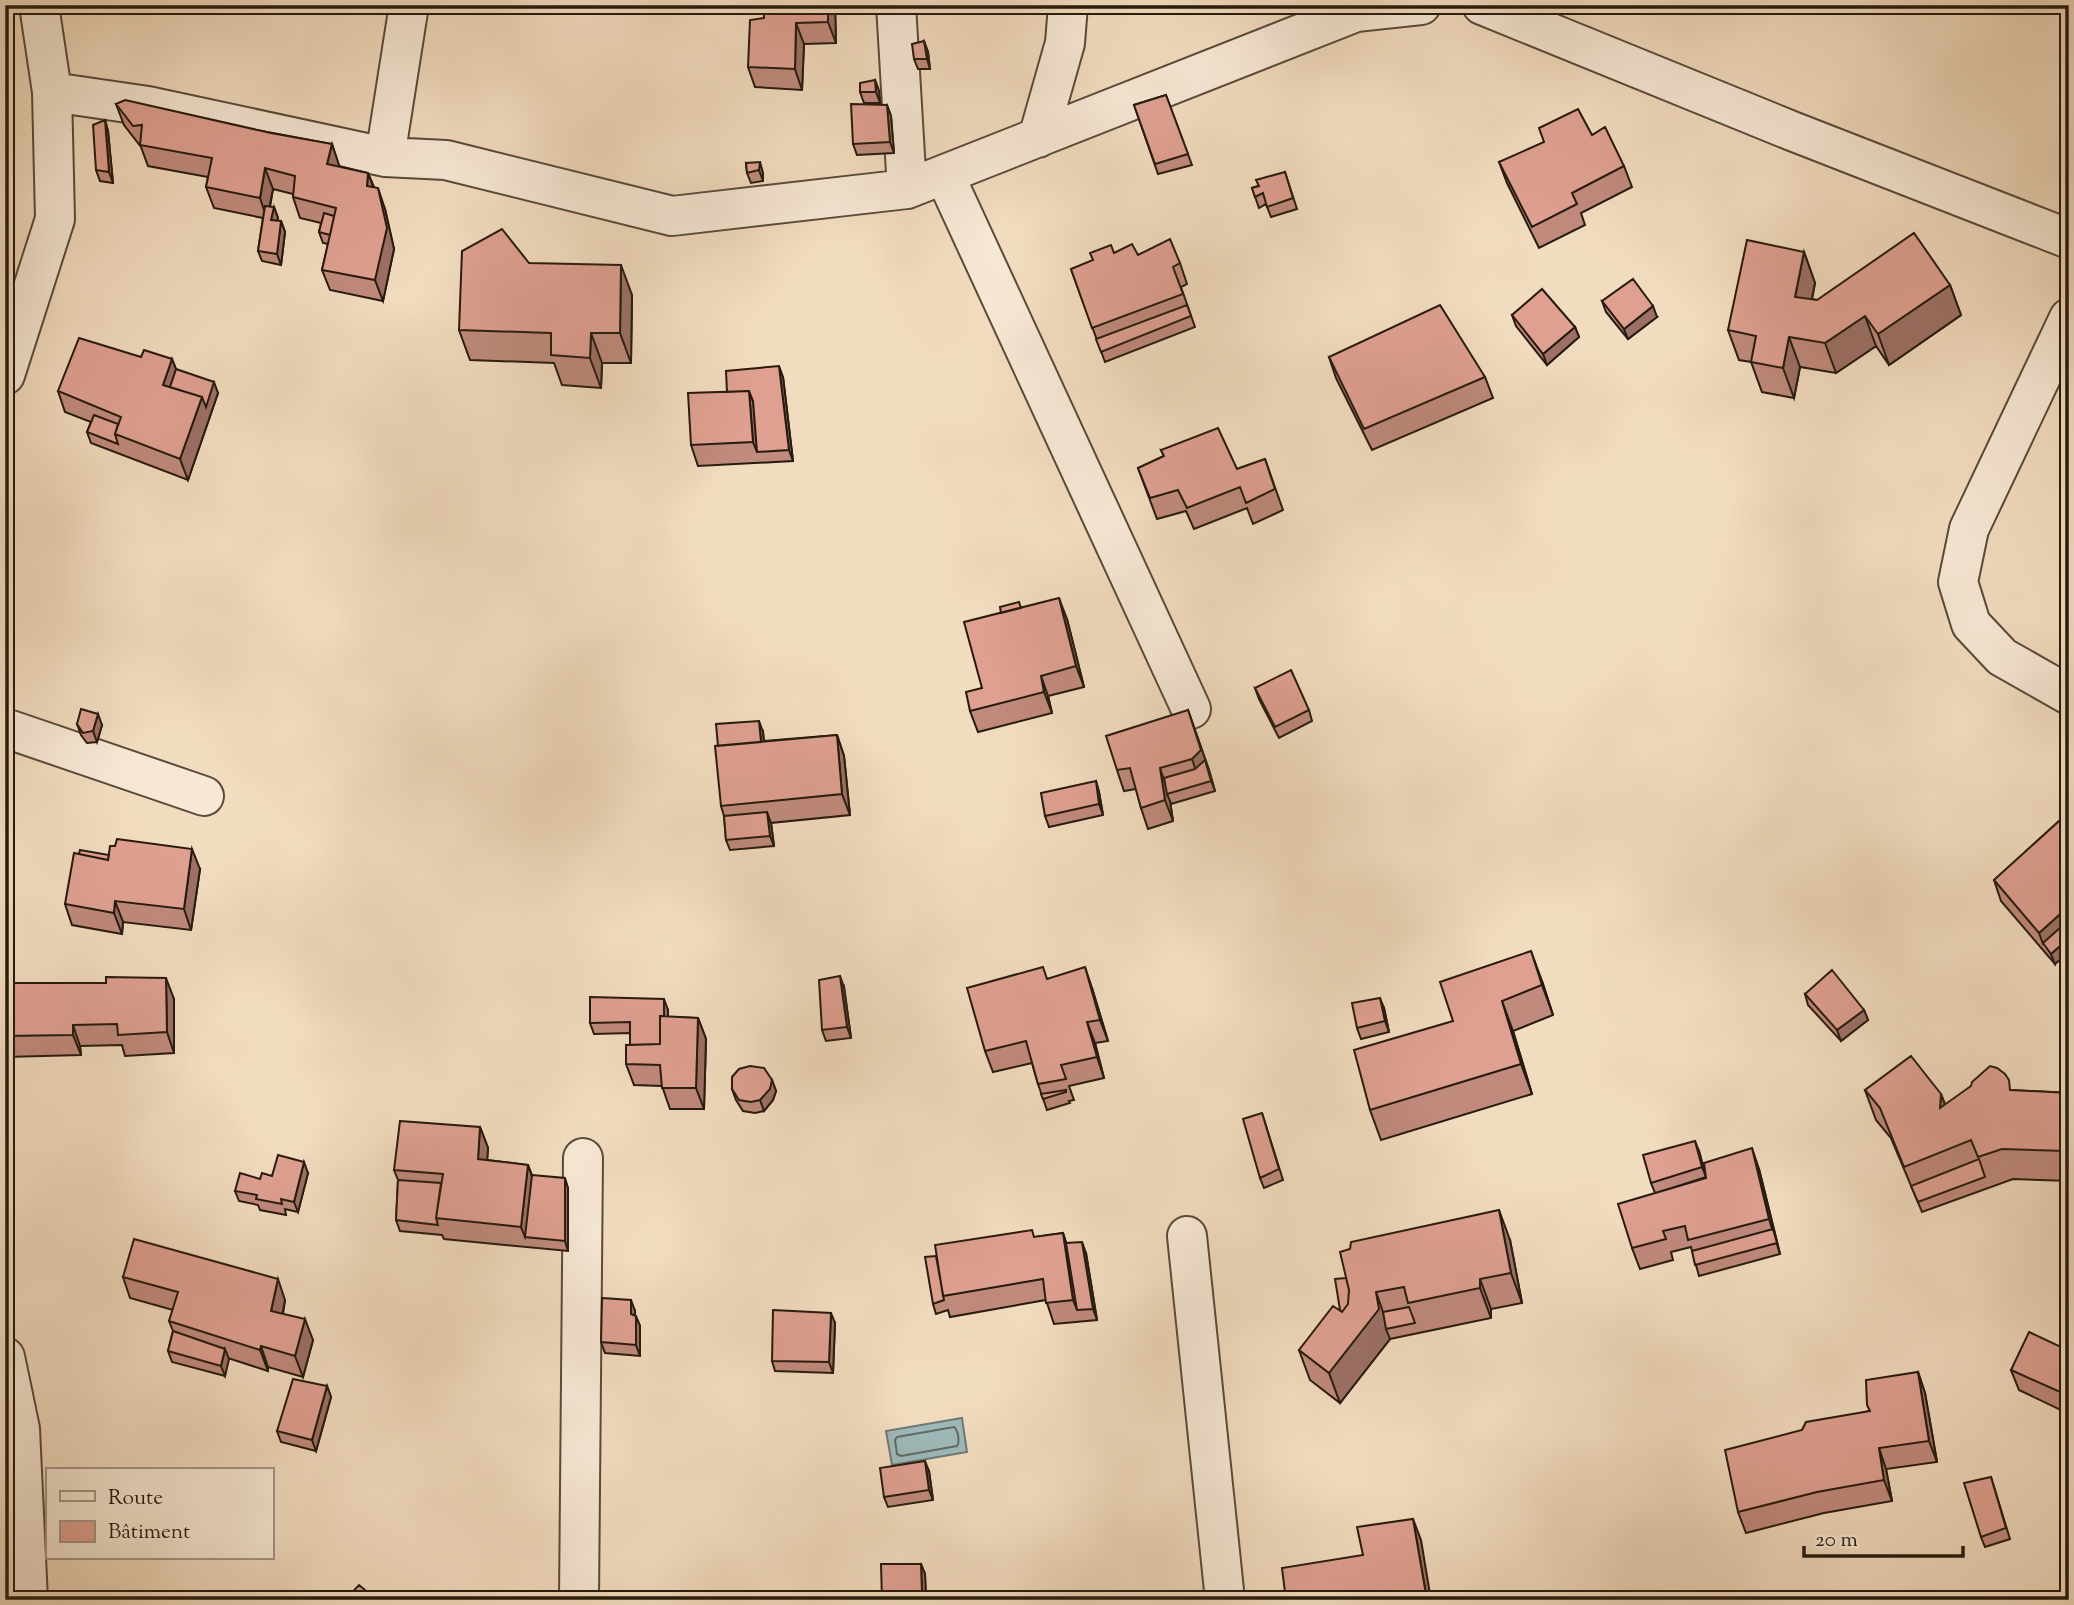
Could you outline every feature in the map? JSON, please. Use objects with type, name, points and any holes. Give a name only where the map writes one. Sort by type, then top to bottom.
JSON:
[{"type":"street","points":[[5,375],[54,219],[52,92],[38,5]]},
{"type":"street","points":[[385,157],[409,5]]},
{"type":"street","points":[[896,5],[907,189]]},
{"type":"street","points":[[1038,138],[1065,43],[1068,5]]},
{"type":"street","points":[[52,92],[148,106],[385,157],[446,160],[672,216],[907,189],[1360,8],[1421,5]]},
{"type":"street","points":[[1482,5],[1792,131],[2069,239]]},
{"type":"street","points":[[945,176],[1191,709]]},
{"type":"street","points":[[2069,318],[1969,529],[1958,582],[1970,624],[2002,657],[2069,695]]},
{"type":"street","points":[[5,727],[204,796]]},
{"type":"street","points":[[579,1600],[583,1158]]},
{"type":"street","points":[[1187,1236],[1225,1600]]},
{"type":"street","points":[[5,1357],[20,1429],[29,1600]]},
{"type":"water","points":[[962,1418],[967,1452],[892,1465],[886,1431]]},
{"type":"building","points":[[764,5],[828,5],[828,22],[796,23],[795,69],[748,67],[750,20],[764,18]]},
{"type":"building","points":[[924,41],[927,59],[914,59],[912,44]]},
{"type":"building","points":[[875,80],[876,92],[860,92],[860,83]]},
{"type":"building","points":[[1166,95],[1188,154],[1155,164],[1134,105]]},
{"type":"building","points":[[125,100],[332,144],[327,164],[368,173],[367,186],[378,188],[387,228],[375,280],[322,270],[336,208],[293,197],[295,176],[265,168],[260,198],[206,187],[212,158],[140,145],[142,125],[133,126],[116,104]]},
{"type":"building","points":[[851,104],[887,105],[890,142],[853,144]]},
{"type":"building","points":[[1578,109],[1592,135],[1605,127],[1624,166],[1572,193],[1577,204],[1532,227],[1499,162],[1544,142],[1539,128]]},
{"type":"building","points":[[105,120],[109,172],[96,170],[93,125]]},
{"type":"building","points":[[760,162],[759,170],[747,173],[746,163]]},
{"type":"building","points":[[1285,172],[1293,198],[1267,207],[1263,193],[1255,197],[1252,188],[1259,186],[1256,180]]},
{"type":"building","points":[[265,206],[274,207],[271,220],[281,221],[277,254],[258,251]]},
{"type":"building","points":[[324,213],[334,216],[330,235],[319,232]]},
{"type":"building","points":[[502,229],[529,263],[621,265],[620,333],[591,333],[590,358],[551,355],[551,333],[459,330],[462,251]]},
{"type":"building","points":[[1914,233],[1950,285],[1878,334],[1865,316],[1825,343],[1789,337],[1783,368],[1751,362],[1756,336],[1728,330],[1747,240],[1804,252],[1795,297],[1817,300]]},
{"type":"building","points":[[1170,239],[1180,263],[1173,267],[1183,294],[1092,328],[1071,269],[1093,260],[1090,253],[1111,245],[1114,253],[1132,244],[1138,255]]},
{"type":"building","points":[[1633,279],[1653,306],[1624,329],[1602,301]]},
{"type":"building","points":[[1542,289],[1575,327],[1543,354],[1512,315]]},
{"type":"building","points":[[1187,305],[1191,316],[1101,352],[1096,339]]},
{"type":"building","points":[[1440,305],[1485,377],[1364,429],[1329,357]]},
{"type":"building","points":[[79,338],[141,357],[144,350],[172,359],[163,385],[202,397],[180,459],[115,434],[121,417],[58,391]]},
{"type":"building","points":[[779,366],[789,450],[757,452],[753,401],[749,391],[727,392],[726,371]]},
{"type":"building","points":[[176,369],[214,382],[206,407],[202,397],[170,387]]},
{"type":"building","points":[[749,391],[753,442],[691,445],[688,393]]},
{"type":"building","points":[[94,415],[118,424],[115,434],[118,444],[87,432]]},
{"type":"building","points":[[1218,428],[1237,469],[1265,459],[1275,489],[1246,503],[1240,487],[1187,508],[1178,490],[1150,498],[1138,468],[1164,456],[1161,450]]},
{"type":"building","points":[[1059,598],[1076,666],[1041,676],[1044,692],[970,711],[966,692],[982,688],[964,622]]},
{"type":"building","points":[[1019,602],[1021,608],[1001,613],[1000,607]]},
{"type":"building","points":[[1291,670],[1309,710],[1275,727],[1255,688]]},
{"type":"building","points":[[81,709],[98,714],[93,731],[83,733],[77,724]]},
{"type":"building","points":[[1188,710],[1201,750],[1192,759],[1160,768],[1165,800],[1141,808],[1130,768],[1117,770],[1106,736]]},
{"type":"building","points":[[759,721],[761,742],[718,746],[716,724]]},
{"type":"building","points":[[837,735],[842,794],[721,806],[715,746]]},
{"type":"building","points":[[1205,760],[1211,781],[1167,794],[1164,778],[1195,769]]},
{"type":"building","points":[[1096,781],[1099,804],[1045,816],[1041,793]]},
{"type":"building","points":[[767,812],[770,836],[726,840],[724,816]]},
{"type":"building","points":[[2069,812],[2069,906],[2039,933],[1994,880]]},
{"type":"building","points":[[117,839],[192,849],[184,909],[115,901],[114,913],[65,904],[74,853],[108,860],[110,846],[115,846]]},
{"type":"building","points":[[80,850],[109,855],[108,860],[79,854]]},
{"type":"building","points":[[2069,920],[2069,938],[2051,954],[2043,943]]},
{"type":"building","points":[[1531,951],[1542,985],[1502,1001],[1521,1064],[1370,1110],[1354,1050],[1453,1021],[1440,982]]},
{"type":"building","points":[[1043,967],[1047,979],[1085,967],[1100,1020],[1087,1022],[1097,1057],[1061,1065],[1066,1079],[1038,1084],[1026,1041],[985,1051],[967,988]]},
{"type":"building","points":[[1832,970],[1864,1010],[1837,1030],[1805,994]]},
{"type":"building","points":[[840,976],[847,1027],[822,1030],[819,980]]},
{"type":"building","points":[[106,977],[166,978],[167,1032],[118,1035],[117,1024],[73,1025],[73,1035],[5,1036],[5,983],[106,983]]},
{"type":"building","points":[[590,997],[664,999],[664,1016],[660,1016],[660,1044],[630,1045],[630,1022],[590,1023]]},
{"type":"building","points":[[1380,998],[1385,1021],[1357,1028],[1352,1003]]},
{"type":"building","points":[[660,1016],[698,1018],[696,1088],[662,1088],[660,1065],[626,1064],[626,1045],[660,1044]]},
{"type":"building","points":[[1911,1056],[1941,1094],[1940,1108],[1971,1086],[1990,1066],[2005,1074],[2010,1090],[2069,1093],[2066,1151],[2002,1149],[1978,1157],[1971,1140],[1904,1167],[1880,1108],[1865,1090]]},
{"type":"building","points":[[750,1066],[764,1068],[772,1080],[770,1089],[760,1100],[751,1102],[739,1100],[732,1089],[732,1077],[739,1069]]},
{"type":"building","points":[[1066,1090],[1043,1099],[1041,1094]]},
{"type":"building","points":[[1262,1113],[1279,1169],[1260,1178],[1243,1119]]},
{"type":"building","points":[[400,1121],[480,1127],[478,1159],[528,1165],[521,1227],[436,1218],[443,1174],[394,1170]]},
{"type":"building","points":[[1695,1141],[1702,1167],[1651,1183],[1643,1155]]},
{"type":"building","points":[[1752,1148],[1769,1219],[1688,1240],[1685,1226],[1663,1231],[1666,1239],[1632,1248],[1618,1204],[1706,1178],[1704,1163]]},
{"type":"building","points":[[278,1155],[304,1162],[294,1202],[281,1199],[282,1204],[256,1199],[257,1195],[235,1191],[240,1173],[260,1179],[262,1173],[272,1176]]},
{"type":"building","points":[[1979,1159],[1985,1177],[1918,1202],[1911,1186]]},
{"type":"building","points":[[532,1175],[565,1178],[565,1241],[525,1237]]},
{"type":"building","points":[[398,1180],[441,1183],[436,1218],[438,1225],[396,1220]]},
{"type":"building","points":[[1499,1210],[1511,1273],[1480,1279],[1480,1288],[1408,1303],[1404,1287],[1376,1292],[1379,1309],[1329,1373],[1299,1350],[1333,1306],[1342,1312],[1348,1304],[1349,1290],[1340,1252],[1350,1249],[1351,1242]]},
{"type":"building","points":[[1773,1229],[1777,1243],[1695,1265],[1692,1251]]},
{"type":"building","points":[[1032,1230],[1034,1237],[1063,1233],[1073,1300],[1046,1303],[1043,1279],[943,1296],[935,1245]]},
{"type":"building","points":[[134,1239],[278,1279],[271,1311],[305,1319],[295,1356],[261,1346],[260,1350],[169,1321],[178,1292],[123,1277]]},
{"type":"building","points":[[1082,1242],[1093,1309],[1077,1310],[1066,1243]]},
{"type":"building","points":[[936,1256],[944,1300],[933,1304],[925,1257]]},
{"type":"building","points":[[1346,1278],[1348,1304],[1342,1312],[1335,1279]]},
{"type":"building","points":[[2069,1291],[2069,1307],[2063,1304]]},
{"type":"building","points":[[602,1298],[631,1300],[631,1314],[636,1316],[636,1345],[601,1342]]},
{"type":"building","points":[[1409,1307],[1415,1323],[1386,1329],[1383,1312]]},
{"type":"building","points":[[773,1310],[831,1313],[829,1362],[772,1361]]},
{"type":"building","points":[[173,1331],[225,1349],[221,1366],[168,1351]]},
{"type":"building","points":[[2029,1332],[2065,1349],[2069,1342],[2069,1396],[2011,1370]]},
{"type":"building","points":[[1918,1372],[1929,1441],[1879,1448],[1884,1480],[1817,1492],[1738,1512],[1725,1450],[1802,1430],[1806,1422],[1870,1411],[1867,1405],[1866,1380]]},
{"type":"building","points":[[293,1379],[327,1386],[312,1440],[277,1431]]},
{"type":"building","points":[[925,1461],[929,1490],[884,1497],[880,1468]]},
{"type":"building","points":[[1991,1477],[2006,1528],[1981,1537],[1964,1483]]},
{"type":"building","points":[[1413,1519],[1427,1600],[1286,1600],[1282,1568],[1363,1555],[1357,1527]]},
{"type":"building","points":[[881,1564],[921,1564],[922,1592],[918,1593],[918,1600],[882,1600]]},
{"type":"building","points":[[359,1585],[377,1600],[345,1600]]},
{"type":"building","points":[[449,1591],[514,1600],[448,1600]]},
{"type":"building","points":[[327,1594],[334,1600],[322,1600]]}]
